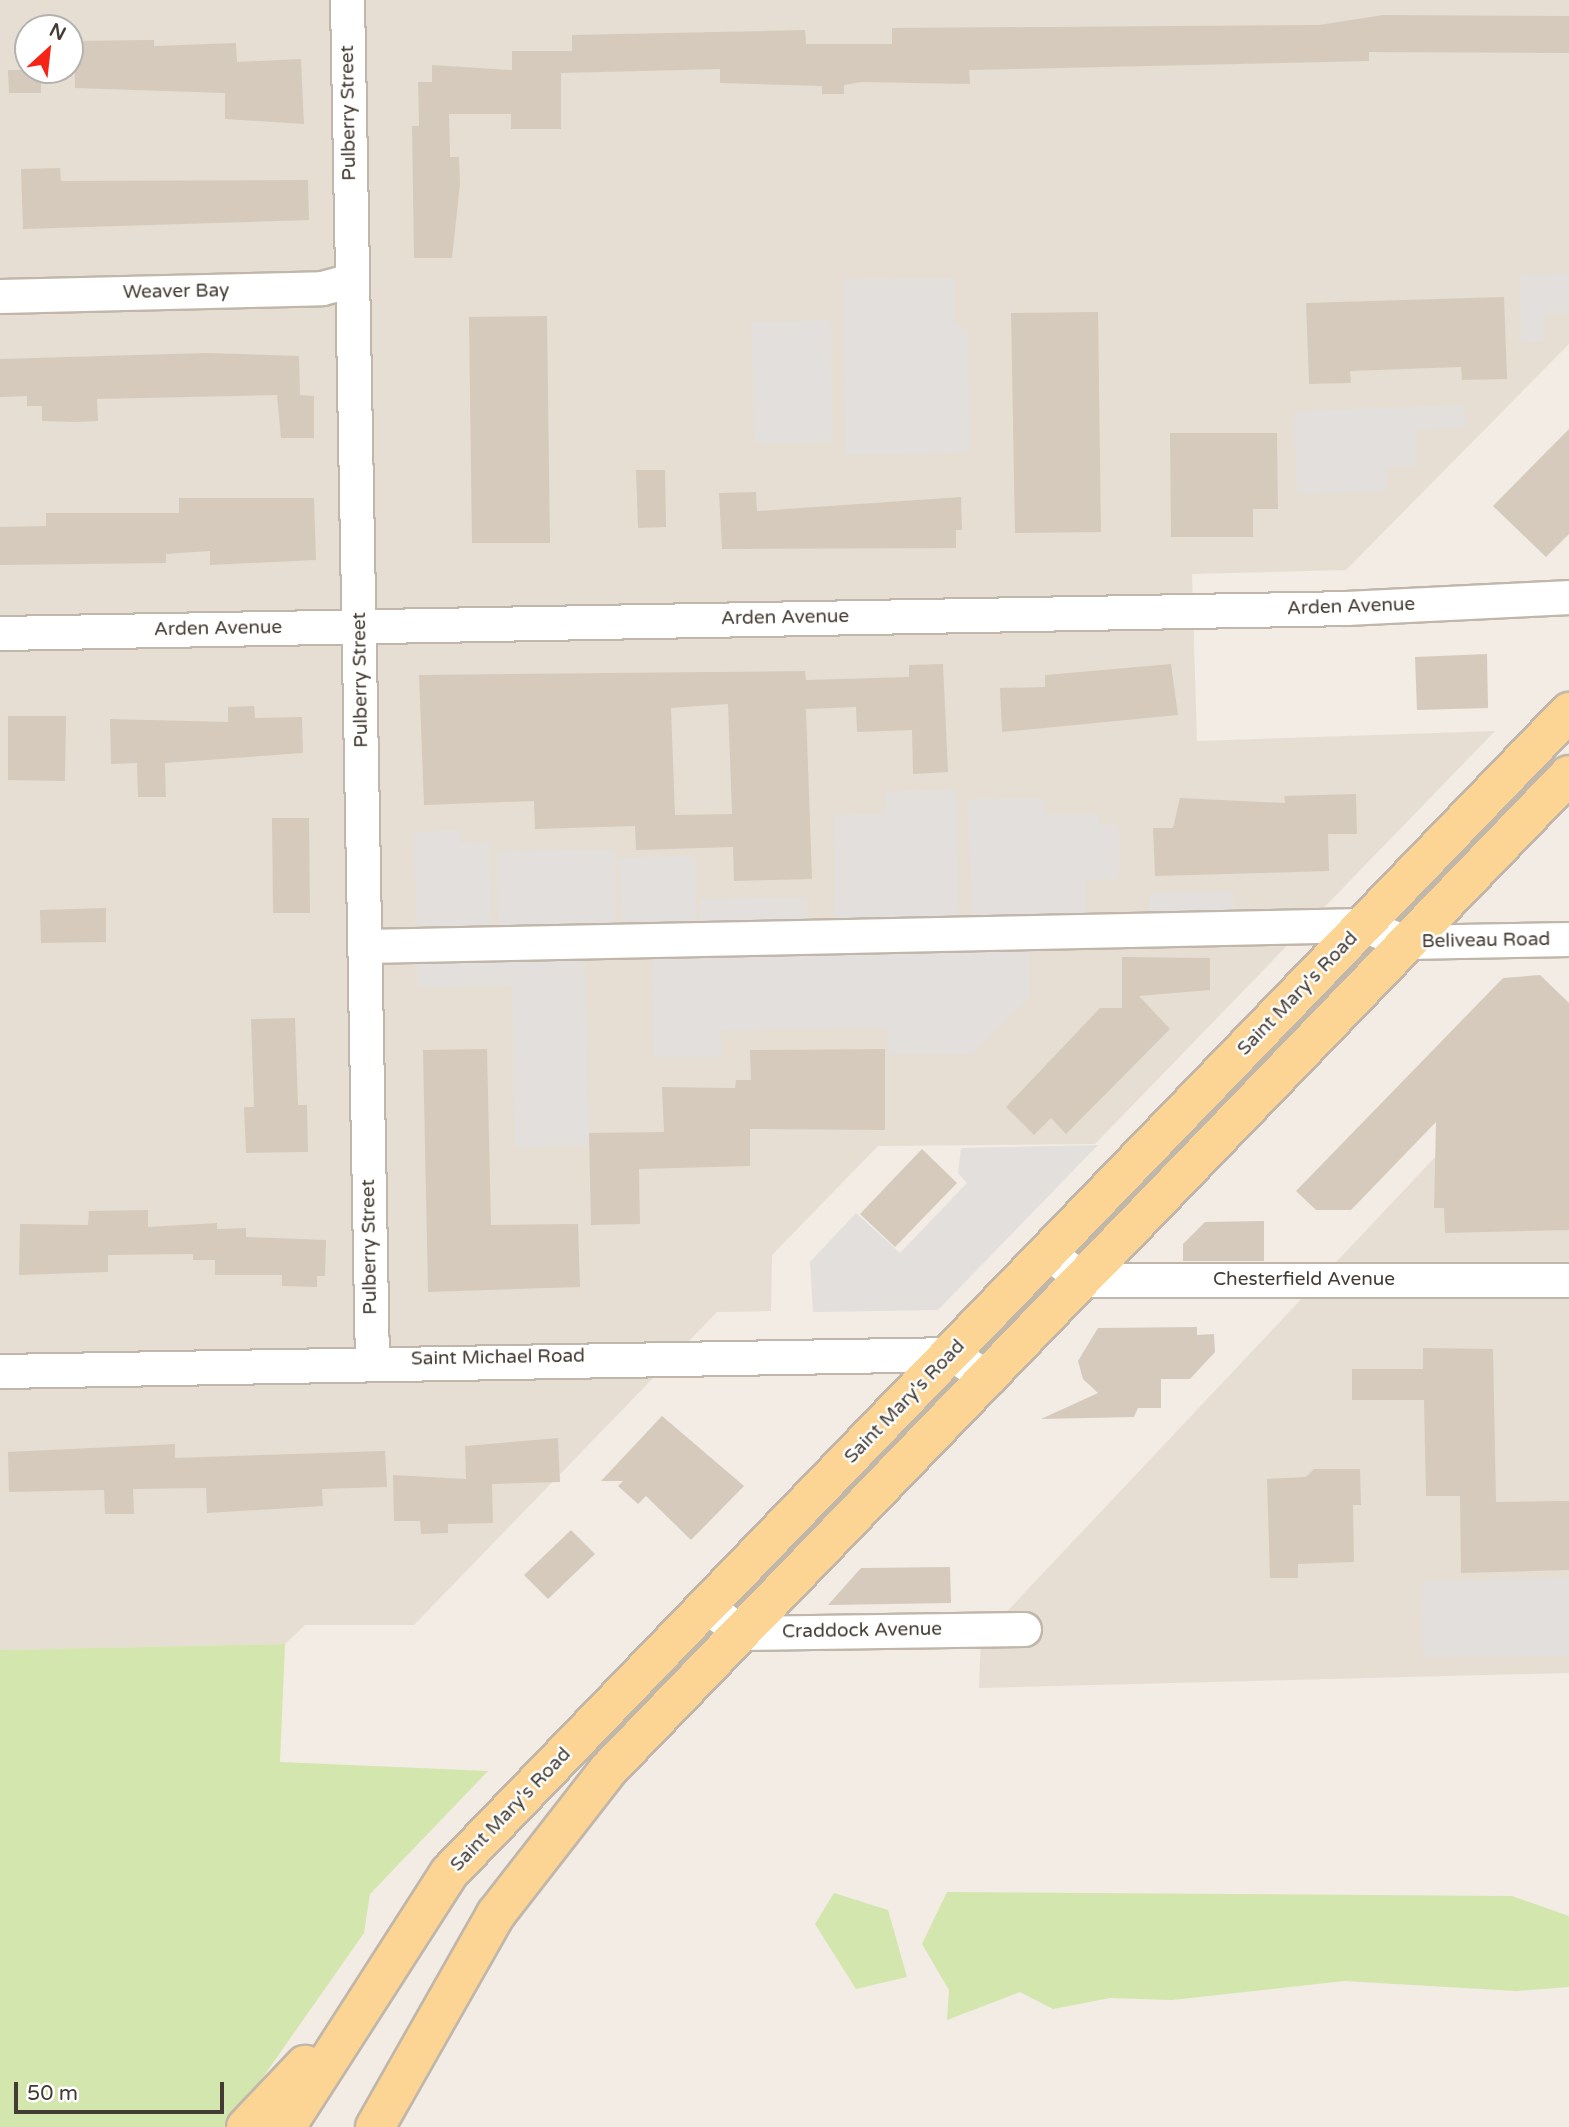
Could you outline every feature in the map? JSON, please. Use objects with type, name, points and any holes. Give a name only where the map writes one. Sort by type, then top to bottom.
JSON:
[{"type":"main road","name":"Saint Mary's Road","points":[[286,2127],[351,2019],[450,1872],[709,1608],[1569,712]]},
{"type":"main road","points":[[375,2127],[400,2074],[496,1914],[608,1770],[1085,1280],[1405,942],[1569,775]]},
{"type":"main road","points":[[246,2127],[351,2019]]},
{"type":"main road","points":[[399,2127],[400,2074]]},
{"type":"street","name":"Pulberry Street","points":[[347,0],[372,1360]]},
{"type":"street","name":"Weaver Bay","points":[[0,296],[322,288],[351,280]]},
{"type":"street","name":"Arden Avenue","points":[[0,633],[1335,609],[1569,597]]},
{"type":"street","points":[[365,946],[1364,926]]},
{"type":"street","name":"Beliveau Road","points":[[1364,926],[1405,942],[1569,939]]},
{"type":"street","points":[[1048,1253],[1085,1280]]},
{"type":"street","name":"Chesterfield Avenue","points":[[1085,1280],[1569,1280]]},
{"type":"street","points":[[951,1354],[989,1378]]},
{"type":"street","name":"Saint Michael Road","points":[[0,1371],[372,1360],[951,1354]]},
{"type":"street","points":[[709,1608],[742,1633]]},
{"type":"street","name":"Craddock Avenue","points":[[742,1633],[1024,1629]]},
{"type":"shaded area","points":[[0,0],[1569,0],[1569,344],[1346,570],[1192,574],[1197,741],[1495,731],[1095,1144],[878,1146],[772,1255],[771,1311],[717,1312],[414,1625],[305,1625],[285,1644],[0,1650]]},
{"type":"shaded area","points":[[1569,274],[1569,314],[1543,314],[1544,342],[1521,343],[1520,275]]},
{"type":"shaded area","points":[[954,278],[954,324],[968,330],[970,453],[845,455],[843,279]]},
{"type":"shaded area","points":[[830,320],[833,442],[755,444],[751,322]]},
{"type":"shaded area","points":[[1465,405],[1466,428],[1416,430],[1417,466],[1386,467],[1387,492],[1297,494],[1294,411]]},
{"type":"shaded area","points":[[956,790],[958,927],[835,928],[834,815],[885,814],[885,791]]},
{"type":"shaded area","points":[[1044,798],[1045,814],[1099,814],[1099,825],[1118,825],[1119,879],[1085,880],[1086,924],[972,926],[969,799]]},
{"type":"shaded area","points":[[460,830],[461,843],[490,842],[492,934],[417,936],[414,832]]},
{"type":"shaded area","points":[[615,849],[616,932],[499,934],[497,851]]},
{"type":"shaded area","points":[[695,855],[697,927],[622,929],[619,858]]},
{"type":"shaded area","points":[[1234,891],[1234,918],[1149,921],[1149,893]]},
{"type":"shaded area","points":[[807,897],[807,927],[700,928],[700,899]]},
{"type":"shaded area","points":[[1029,951],[1030,997],[973,1054],[889,1055],[888,1028],[721,1030],[721,1057],[653,1057],[652,954]]},
{"type":"shaded area","points":[[585,958],[589,1146],[515,1147],[512,986],[418,987],[418,961]]},
{"type":"shaded area","points":[[1569,1015],[1569,1673],[979,1688],[981,1639]]},
{"type":"shaded area","points":[[1098,1145],[938,1310],[813,1312],[810,1262],[856,1213],[900,1253],[967,1183],[958,1173],[961,1148]]},
{"type":"shaded area","points":[[1569,1578],[1569,1656],[1423,1657],[1422,1581]]},
{"type":"green space","points":[[285,1644],[280,1762],[488,1771],[370,1894],[364,1933],[228,2127],[0,2127],[0,1650]]},
{"type":"green space","points":[[947,1892],[1512,1896],[1569,1916],[1569,1987],[1516,1991],[1344,1981],[1172,2000],[1110,1998],[1053,2009],[1020,1992],[947,2020],[949,1990],[922,1944]]},
{"type":"green space","points":[[834,1893],[888,1910],[907,1977],[856,1989],[815,1924]]},
{"type":"building","points":[[1383,15],[1569,16],[1569,53],[1369,52],[1369,61],[969,70],[970,84],[861,82],[844,85],[844,94],[822,94],[822,86],[720,83],[720,69],[561,73],[561,129],[511,129],[511,114],[449,114],[450,157],[459,157],[460,184],[452,258],[414,258],[412,126],[419,126],[418,82],[432,82],[432,65],[512,70],[512,51],[572,51],[572,35],[805,30],[806,44],[892,44],[892,28],[1319,25]]},
{"type":"building","points":[[154,40],[154,46],[236,43],[237,62],[301,59],[304,124],[225,119],[225,93],[75,88],[75,84],[84,84],[84,41]]},
{"type":"building","points":[[8,70],[14,70],[14,84],[41,84],[41,93],[9,93]]},
{"type":"building","points":[[60,168],[61,181],[308,180],[309,220],[23,229],[21,169]]},
{"type":"building","points":[[1504,297],[1507,379],[1462,380],[1461,367],[1350,371],[1351,383],[1309,384],[1306,303]]},
{"type":"building","points":[[1098,312],[1101,532],[1015,533],[1011,313]]},
{"type":"building","points":[[547,316],[550,543],[472,543],[469,317]]},
{"type":"building","points":[[206,353],[299,356],[300,395],[314,396],[314,438],[281,438],[277,395],[97,399],[98,421],[76,422],[42,421],[42,406],[27,406],[27,396],[0,397],[0,359]]},
{"type":"building","points":[[1569,429],[1569,534],[1546,557],[1493,506]]},
{"type":"building","points":[[1170,433],[1277,433],[1278,509],[1253,509],[1253,537],[1171,537]]},
{"type":"building","points":[[636,470],[665,470],[666,527],[638,528]]},
{"type":"building","points":[[756,492],[757,511],[961,497],[962,530],[956,530],[956,548],[722,549],[719,493]]},
{"type":"building","points":[[179,498],[314,498],[316,560],[210,565],[210,551],[166,554],[166,563],[0,565],[0,527],[46,526],[46,513],[179,513]]},
{"type":"building","points":[[1487,654],[1488,708],[1417,710],[1415,657]]},
{"type":"building","points":[[943,664],[948,772],[913,774],[912,730],[857,732],[856,707],[806,709],[812,879],[734,881],[733,847],[636,850],[635,826],[535,829],[534,801],[424,805],[419,675],[805,671],[806,680],[909,677],[909,665]],"holes":[[[728,704],[732,814],[675,815],[671,708]]]},
{"type":"building","points":[[1171,664],[1178,715],[1002,732],[1000,688],[1045,687],[1045,675]]},
{"type":"building","points":[[254,706],[255,718],[302,717],[303,753],[165,763],[166,797],[138,797],[137,763],[111,764],[110,719],[228,722],[228,707]]},
{"type":"building","points":[[8,716],[66,716],[65,781],[8,780]]},
{"type":"building","points":[[1356,794],[1357,834],[1328,834],[1329,871],[1155,876],[1153,828],[1173,828],[1180,798],[1285,803],[1284,796]]},
{"type":"building","points":[[272,818],[309,818],[310,913],[273,913]]},
{"type":"building","points":[[106,908],[106,942],[41,943],[40,910]]},
{"type":"building","points":[[1122,957],[1210,958],[1210,990],[1139,996],[1170,1029],[1066,1134],[1051,1118],[1034,1135],[1006,1107],[1100,1008],[1122,1008]]},
{"type":"building","points":[[1540,975],[1569,1003],[1569,1230],[1445,1233],[1444,1208],[1434,1208],[1436,1122],[1351,1210],[1316,1210],[1296,1191],[1503,978]]},
{"type":"building","points":[[295,1018],[298,1105],[307,1105],[308,1152],[246,1153],[244,1107],[254,1107],[251,1019]]},
{"type":"building","points":[[487,1049],[491,1225],[578,1224],[580,1287],[428,1292],[423,1050]]},
{"type":"building","points":[[885,1049],[885,1130],[750,1129],[750,1166],[639,1169],[640,1224],[591,1225],[589,1133],[664,1132],[662,1087],[735,1088],[736,1080],[751,1080],[750,1050]]},
{"type":"building","points":[[922,1149],[957,1183],[895,1247],[860,1214]]},
{"type":"building","points":[[148,1210],[148,1227],[217,1223],[217,1229],[246,1228],[246,1237],[326,1240],[325,1276],[317,1276],[317,1287],[282,1286],[282,1275],[215,1275],[215,1260],[193,1260],[193,1254],[108,1255],[108,1272],[19,1275],[20,1224],[88,1225],[89,1211]]},
{"type":"building","points":[[1264,1221],[1264,1261],[1183,1261],[1183,1244],[1205,1222]]},
{"type":"building","points":[[1197,1327],[1197,1335],[1214,1334],[1215,1352],[1190,1379],[1161,1379],[1161,1408],[1138,1408],[1134,1417],[1041,1419],[1098,1393],[1083,1379],[1078,1361],[1098,1328]]},
{"type":"building","points":[[1423,1348],[1493,1349],[1496,1502],[1569,1501],[1569,1570],[1461,1573],[1460,1496],[1426,1496],[1424,1400],[1352,1400],[1352,1369],[1423,1369]]},
{"type":"building","points":[[662,1416],[744,1486],[691,1540],[646,1496],[638,1504],[618,1486],[623,1481],[601,1481]]},
{"type":"building","points":[[558,1438],[560,1482],[492,1484],[493,1523],[448,1524],[448,1533],[421,1534],[420,1521],[394,1521],[393,1475],[466,1479],[465,1446]]},
{"type":"building","points":[[175,1444],[175,1458],[385,1451],[387,1487],[322,1489],[323,1506],[207,1513],[206,1488],[133,1489],[134,1514],[105,1514],[104,1490],[9,1492],[8,1452]]},
{"type":"building","points":[[1314,1469],[1360,1469],[1361,1505],[1353,1505],[1354,1562],[1298,1564],[1298,1578],[1270,1578],[1267,1479],[1306,1477]]},
{"type":"building","points":[[571,1530],[595,1554],[548,1599],[524,1575]]},
{"type":"building","points":[[950,1567],[951,1603],[828,1605],[861,1568]]}]
